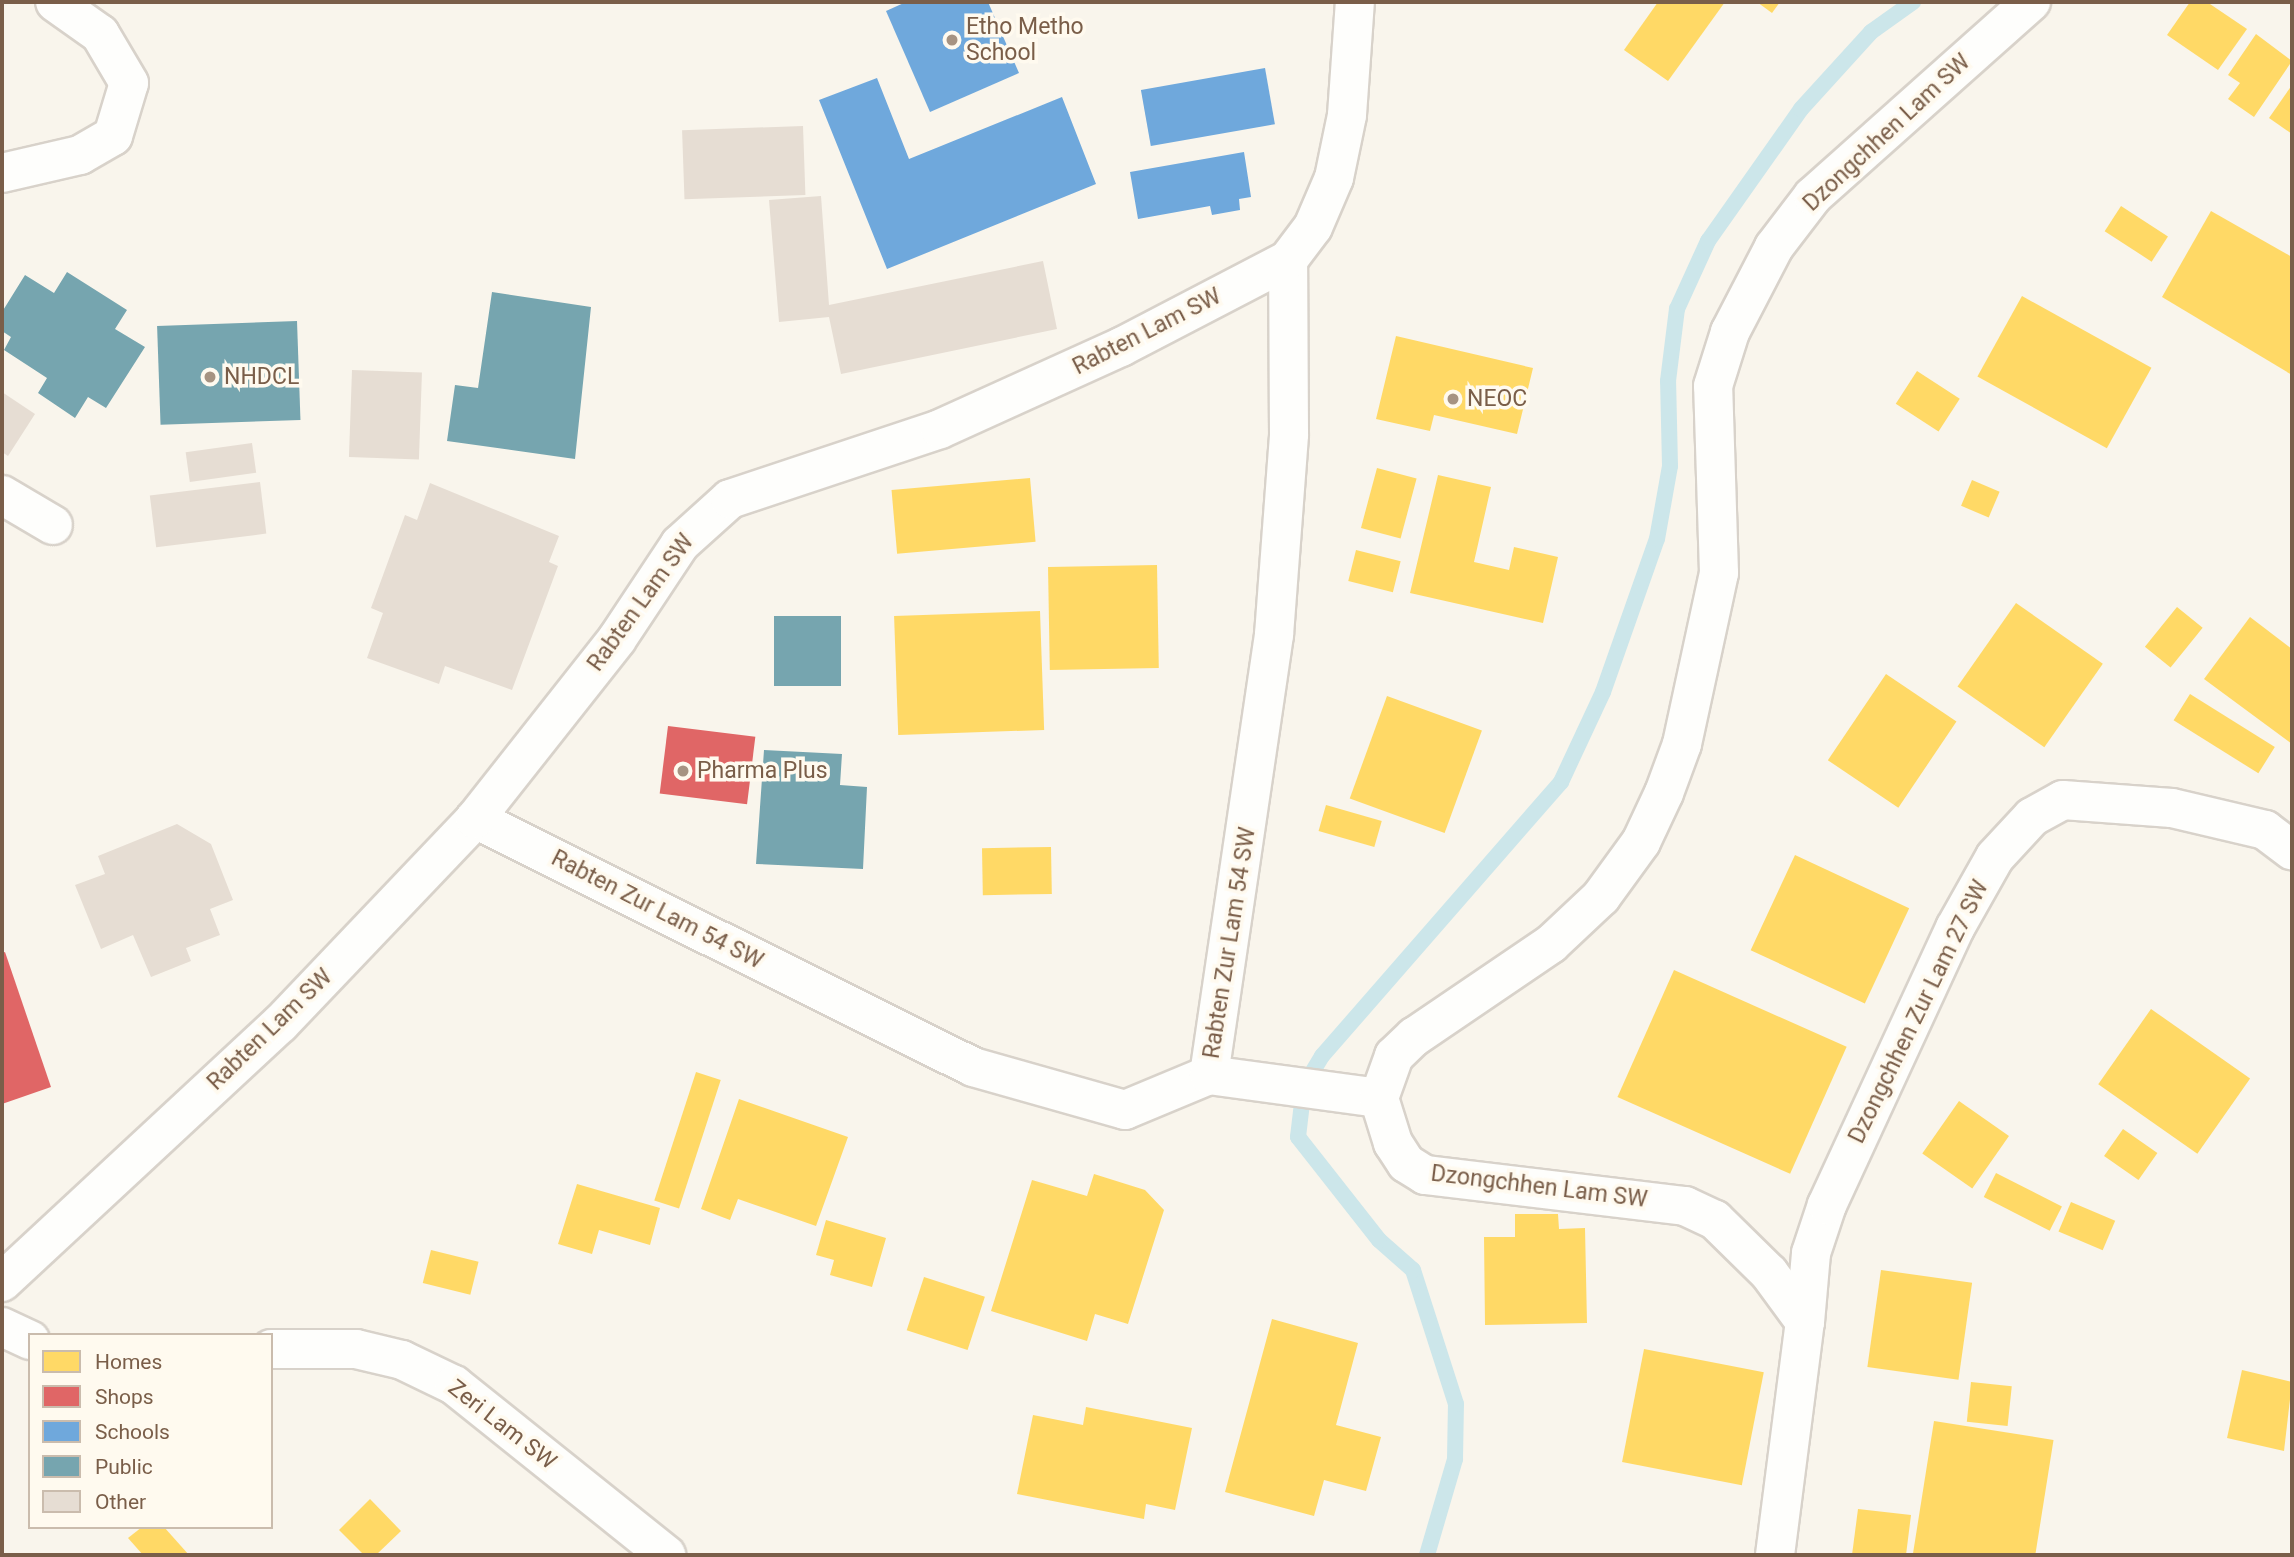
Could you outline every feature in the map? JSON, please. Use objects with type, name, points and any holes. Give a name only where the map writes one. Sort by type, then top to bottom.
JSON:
[{"type":"street","points":[[2,173],[80,155],[113,136],[129,83],[100,34],[55,2]]},
{"type":"street","name":"Rabten Lam SW","points":[[2,1282],[280,1024],[475,819],[617,639],[680,544],[730,499],[940,429],[1121,347],[1288,260],[1312,227],[1334,178],[1348,115],[1355,2]]},
{"type":"street","name":"Dzongchhen Lam SW","points":[[1805,1322],[1769,1273],[1715,1220],[1685,1206],[1620,1195],[1425,1175],[1406,1163],[1393,1143],[1379,1098],[1394,1056],[1414,1037],[1551,944],[1601,897],[1641,842],[1664,793],[1682,744],[1719,573],[1713,386],[1730,331],[1774,247],[1813,196],[2031,2]]},
{"type":"street","name":"Rabten Zur Lam 54 SW","points":[[475,819],[973,1067],[1125,1110],[1209,1075],[1274,635],[1289,434],[1288,260]]},
{"type":"street","points":[[2,495],[53,525]]},
{"type":"street","name":"Dzongchhen Zur Lam 27 SW","points":[[1805,1322],[1811,1253],[1865,1120],[1955,928],[1995,857],[2032,817],[2063,800],[2172,808],[2265,830],[2292,850]]},
{"type":"street","points":[[1209,1075],[1379,1098]]},
{"type":"street","points":[[1776,1555],[1805,1322]]},
{"type":"street","points":[[2,1327],[28,1339]]},
{"type":"street","name":"Zeri Lam SW","points":[[273,1349],[356,1349],[402,1360],[454,1385],[666,1555]]},
{"type":"building: Homes","points":[[1658,2],[1725,2],[1668,81],[1624,50]]},
{"type":"building: Homes","points":[[1757,2],[1780,2],[1772,13]]},
{"type":"building: Homes","points":[[2190,2],[2207,2],[2247,29],[2218,70],[2167,35]]},
{"type":"building: Homes","points":[[2256,34],[2292,61],[2254,117],[2228,99],[2240,83],[2228,75]]},
{"type":"building: Homes","points":[[2292,85],[2292,134],[2269,118]]},
{"type":"building: Homes","points":[[2121,206],[2168,236],[2152,262],[2105,231]]},
{"type":"building: Homes","points":[[2211,211],[2292,257],[2292,375],[2162,297]]},
{"type":"building: Homes","points":[[2022,296],[2151,368],[2107,448],[1977,376]]},
{"type":"building: Homes","name":"NEOC","points":[[1396,336],[1533,368],[1517,434],[1434,415],[1430,431],[1376,419]]},
{"type":"building: Homes","points":[[1917,371],[1960,399],[1939,431],[1896,404]]},
{"type":"building: Homes","points":[[1377,468],[1417,479],[1401,538],[1361,528]]},
{"type":"building: Homes","points":[[1438,475],[1491,487],[1474,562],[1509,570],[1514,547],[1558,557],[1543,623],[1410,593]]},
{"type":"building: Homes","points":[[1030,478],[1036,542],[897,554],[892,490]]},
{"type":"building: Homes","points":[[1972,480],[2000,492],[1989,517],[1961,506]]},
{"type":"building: Homes","points":[[1356,550],[1401,561],[1393,592],[1348,581]]},
{"type":"building: Homes","points":[[1157,565],[1159,668],[1050,670],[1048,567]]},
{"type":"building: Homes","points":[[2016,603],[2103,664],[2044,747],[1957,687]]},
{"type":"building: Homes","points":[[2177,607],[2203,628],[2171,667],[2145,647]]},
{"type":"building: Homes","points":[[1040,611],[1044,730],[898,735],[894,616]]},
{"type":"building: Homes","points":[[2250,617],[2292,649],[2292,744],[2204,679]]},
{"type":"building: Homes","points":[[1886,674],[1956,722],[1898,808],[1828,760]]},
{"type":"building: Homes","points":[[2190,694],[2275,747],[2258,773],[2174,720]]},
{"type":"building: Homes","points":[[1387,696],[1482,731],[1445,833],[1350,798]]},
{"type":"building: Homes","points":[[1326,805],[1382,821],[1374,847],[1319,831]]},
{"type":"building: Homes","points":[[1051,847],[1052,894],[983,895],[982,848]]},
{"type":"building: Homes","points":[[1795,855],[1909,908],[1865,1003],[1751,950]]},
{"type":"building: Homes","points":[[1674,970],[1847,1047],[1790,1174],[1617,1097]]},
{"type":"building: Homes","points":[[2151,1009],[2250,1078],[2197,1154],[2098,1084]]},
{"type":"building: Homes","points":[[696,1072],[721,1080],[679,1208],[654,1200]]},
{"type":"building: Homes","points":[[739,1099],[848,1137],[816,1226],[738,1199],[730,1220],[701,1209]]},
{"type":"building: Homes","points":[[1959,1101],[2009,1136],[1972,1188],[1922,1153]]},
{"type":"building: Homes","points":[[2123,1129],[2157,1153],[2138,1180],[2104,1156]]},
{"type":"building: Homes","points":[[1996,1173],[2062,1207],[2050,1231],[1984,1197]]},
{"type":"building: Homes","points":[[1094,1174],[1145,1190],[1164,1210],[1128,1324],[1095,1314],[1087,1341],[991,1311],[1032,1180],[1087,1196]]},
{"type":"building: Homes","points":[[577,1184],[660,1208],[650,1245],[599,1230],[592,1254],[558,1244]]},
{"type":"building: Homes","points":[[2071,1202],[2115,1221],[2103,1250],[2058,1231]]},
{"type":"building: Homes","points":[[1515,1214],[1558,1214],[1559,1229],[1585,1228],[1587,1323],[1485,1325],[1484,1237],[1515,1237]]},
{"type":"building: Homes","points":[[826,1220],[886,1238],[872,1287],[830,1275],[834,1260],[816,1255]]},
{"type":"building: Homes","points":[[431,1250],[479,1262],[470,1295],[423,1283]]},
{"type":"building: Homes","points":[[1881,1270],[1972,1283],[1958,1380],[1867,1367]]},
{"type":"building: Homes","points":[[924,1277],[985,1297],[968,1350],[907,1330]]},
{"type":"building: Homes","points":[[1272,1319],[1358,1343],[1336,1425],[1381,1437],[1366,1491],[1324,1480],[1314,1516],[1225,1492]]},
{"type":"building: Homes","points":[[1644,1349],[1764,1372],[1742,1485],[1622,1462]]},
{"type":"building: Homes","points":[[2242,1370],[2292,1382],[2284,1451],[2227,1438]]},
{"type":"building: Homes","points":[[1971,1382],[2012,1386],[2008,1426],[1967,1422]]},
{"type":"building: Homes","points":[[1086,1407],[1192,1428],[1175,1510],[1146,1504],[1144,1519],[1017,1494],[1033,1415],[1083,1425]]},
{"type":"building: Homes","points":[[1934,1421],[2054,1440],[2035,1555],[1913,1554]]},
{"type":"building: Homes","points":[[370,1499],[401,1531],[376,1555],[364,1555],[339,1530]]},
{"type":"building: Homes","points":[[1858,1509],[1911,1515],[1906,1555],[1852,1555]]},
{"type":"building: Homes","points":[[139,1529],[166,1529],[189,1555],[143,1555],[128,1538]]},
{"type":"building: Shops","points":[[668,726],[755,737],[747,804],[660,793]]},
{"type":"building: Shops","points":[[5,952],[51,1087],[2,1104],[2,953]]},
{"type":"building: Schools","points":[[906,2],[988,2],[1019,73],[930,112],[886,11]]},
{"type":"building: Schools","points":[[1265,68],[1275,124],[1151,146],[1141,90]]},
{"type":"building: Schools","points":[[877,78],[909,159],[1062,97],[1096,184],[887,269],[819,100]]},
{"type":"building: Schools","points":[[1244,152],[1251,197],[1239,199],[1240,210],[1212,215],[1210,206],[1138,219],[1130,172]]},
{"type":"building: Public","points":[[67,272],[127,310],[115,329],[145,347],[106,408],[88,397],[75,418],[38,393],[47,378],[4,350],[11,337],[2,331],[2,312],[25,275],[54,293]]},
{"type":"building: Public","points":[[492,292],[591,307],[575,459],[447,441],[455,385],[478,388]]},
{"type":"building: Public","points":[[297,321],[300,420],[161,425],[157,326]]},
{"type":"building: Public","points":[[774,616],[841,616],[841,686],[774,686]]},
{"type":"building: Public","points":[[764,750],[842,754],[840,785],[867,787],[863,869],[756,864]]},
{"type":"building: Other","points":[[803,126],[805,195],[684,199],[682,130]]},
{"type":"building: Other","points":[[821,196],[829,305],[1043,261],[1057,329],[841,374],[829,317],[779,322],[769,200]]},
{"type":"building: Other","points":[[352,370],[422,372],[419,459],[349,457]]},
{"type":"building: Other","points":[[2,392],[35,414],[8,456],[2,452]]},
{"type":"building: Other","points":[[252,443],[256,473],[190,482],[186,452]]},
{"type":"building: Other","points":[[260,482],[266,534],[156,547],[150,496]]},
{"type":"building: Other","points":[[430,483],[559,536],[549,562],[558,566],[512,690],[445,666],[439,684],[367,658],[383,613],[371,608],[405,515],[417,520]]},
{"type":"building: Other","points":[[177,824],[211,844],[233,900],[210,909],[220,935],[186,948],[191,961],[151,977],[133,935],[101,949],[75,885],[105,874],[98,856]]},
{"type":"waterway","points":[[1427,1555],[1455,1459],[1456,1404],[1413,1270],[1379,1240],[1298,1137],[1304,1086],[1322,1056],[1561,782],[1603,692],[1657,539],[1670,466],[1668,381],[1677,309],[1708,241],[1801,109],[1871,32],[1913,2]]},
{"type":"place","name":"Etho Metho School","points":[[952,40]]},
{"type":"place","name":"NHDCL","points":[[210,377]]},
{"type":"place","name":"NEOC","points":[[1453,399]]},
{"type":"place","name":"Pharma Plus","points":[[683,771]]}]
